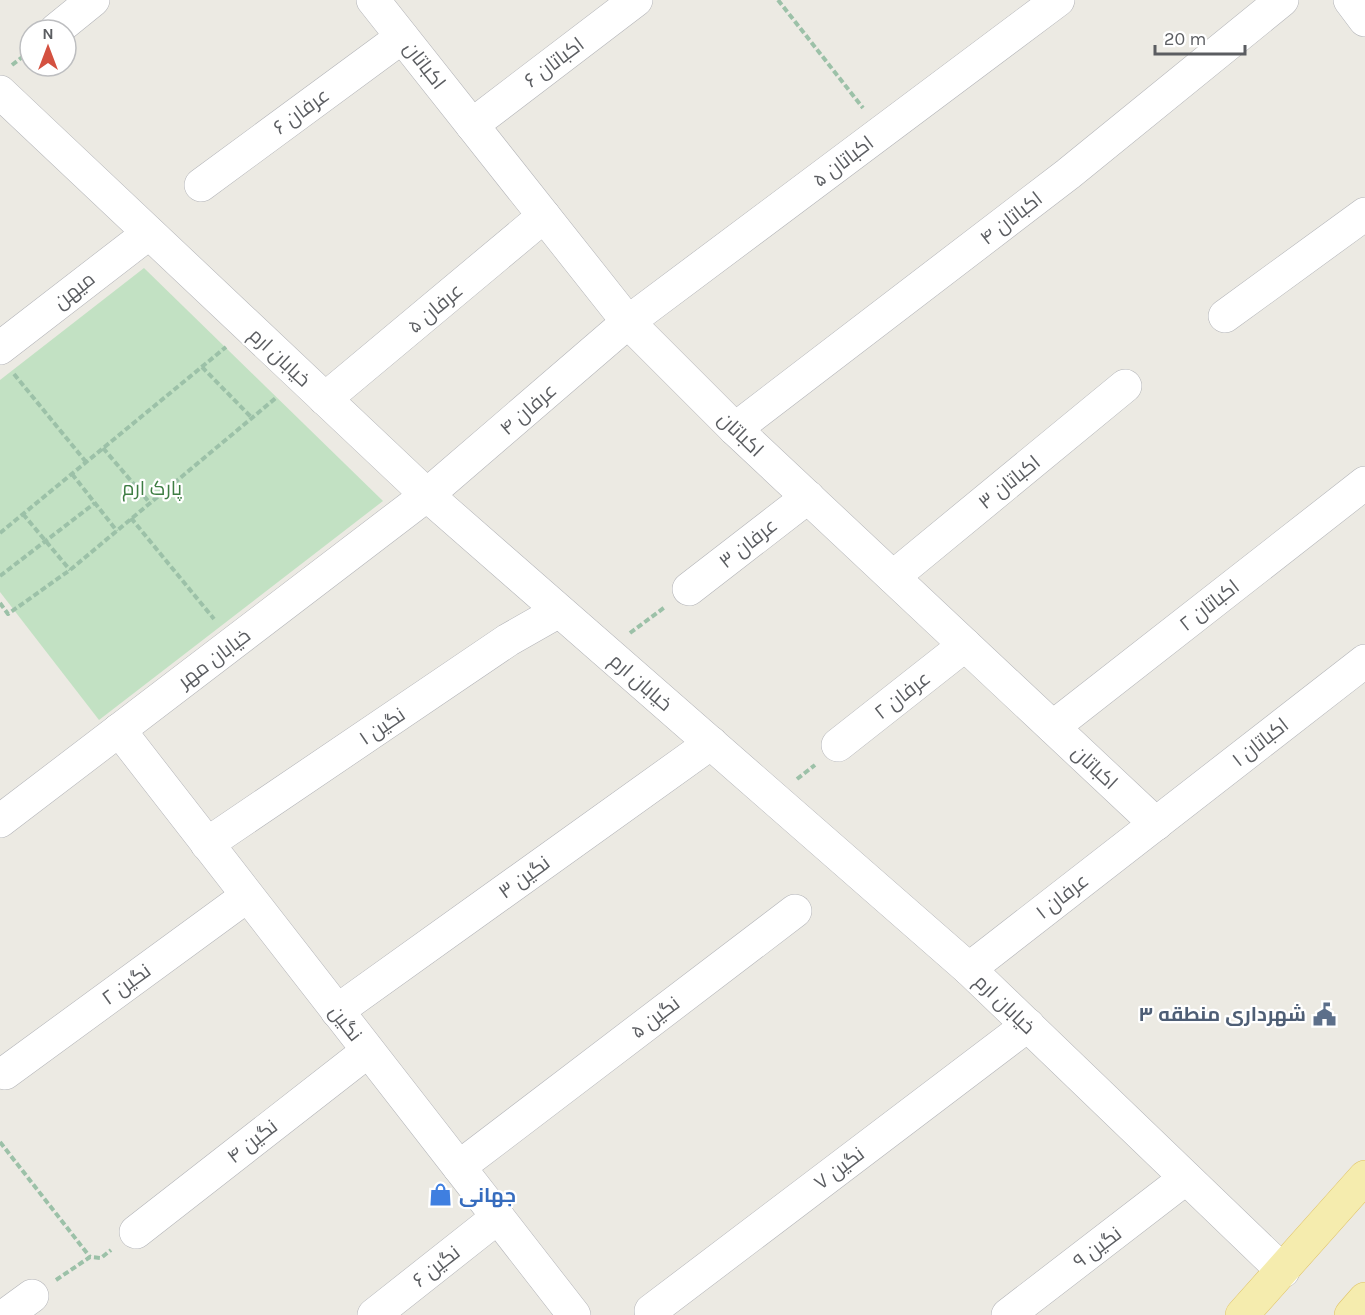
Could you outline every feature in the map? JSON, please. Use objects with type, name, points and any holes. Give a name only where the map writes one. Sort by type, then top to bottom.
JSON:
[{"type":"main road","points":[[1242,1315],[1365,1177]]},
{"type":"main road","points":[[1351,1315],[1365,1299]]},
{"type":"street","points":[[71,18],[93,0]]},
{"type":"street","name":"اکباتان","points":[[373,0],[628,322],[735,429],[1156,824]]},
{"type":"street","name":"اکباتان ۶","points":[[472,125],[636,0]]},
{"type":"street","name":"اکباتان ۵","points":[[628,322],[1058,0]]},
{"type":"street","name":"اکباتان ۴","points":[[735,429],[1068,174],[1282,0]]},
{"type":"street","points":[[1350,0],[1365,20]]},
{"type":"street","name":"عرفان ۶","points":[[201,184],[402,37]]},
{"type":"street","name":"خیابان ارم","points":[[0,92],[427,495],[969,969],[1283,1271]]},
{"type":"street","points":[[1225,316],[1365,214]]},
{"type":"street","name":"عرفان ۵","points":[[326,399],[544,216]]},
{"type":"street","name":"میهن","points":[[4,357],[149,233]]},
{"type":"street","name":"عرفان ۴","points":[[427,495],[628,322]]},
{"type":"street","name":"اکباتان ۳","points":[[892,577],[1125,386]]},
{"type":"street","name":"اکباتان ۲","points":[[1053,727],[1365,483]]},
{"type":"street","name":"خیابان مهر","points":[[0,821],[427,495]]},
{"type":"street","name":"عرفان ۳","points":[[688,589],[808,497]]},
{"type":"street","name":"نگین ۱","points":[[207,844],[508,640],[559,611]]},
{"type":"street","name":"عرفان ۲","points":[[838,745],[965,645]]},
{"type":"street","name":"اکباتان ۱","points":[[1156,824],[1365,661]]},
{"type":"street","name":"نگین","points":[[119,730],[574,1315]]},
{"type":"street","name":"نگین ۳","points":[[337,1011],[711,743]]},
{"type":"street","name":"عرفان ۱","points":[[969,969],[1156,824]]},
{"type":"street","name":"نگین ۲","points":[[5,1073],[247,896]]},
{"type":"street","name":"نگین ۵","points":[[459,1167],[795,911]]},
{"type":"street","name":"نگین ۷","points":[[651,1311],[1028,1025]]},
{"type":"street","name":"نگین ۴","points":[[136,1232],[368,1051]]},
{"type":"street","name":"نگین ۹","points":[[1008,1315],[1186,1178]]},
{"type":"street","name":"نگین ۶","points":[[374,1315],[498,1217]]},
{"type":"street","points":[[6,1315],[32,1296]]},
{"type":"path","points":[[778,0],[882,132]]},
{"type":"path","points":[[0,533],[249,328]]},
{"type":"path","points":[[4,357],[86,462]]},
{"type":"path","points":[[202,366],[252,418]]},
{"type":"path","points":[[0,603],[8,614],[70,570],[301,376]]},
{"type":"path","points":[[103,448],[150,503]]},
{"type":"path","points":[[72,474],[117,531]]},
{"type":"path","points":[[0,576],[95,503]]},
{"type":"path","points":[[23,514],[70,570]]},
{"type":"path","points":[[132,518],[234,643]]},
{"type":"path","points":[[605,651],[688,589]]},
{"type":"path","points":[[773,798],[838,745]]},
{"type":"path","points":[[0,1142],[90,1257]]},
{"type":"path","points":[[32,1296],[90,1257],[101,1258],[136,1232]]},
{"type":"green space","name":"پارک ارم","points":[[144,268],[383,501],[99,720],[0,592],[0,380]]},
{"type":"place","name":"شهرداری منطقه ۳","points":[[1324,1014]]},
{"type":"place","name":"جهانی","points":[[441,1195]]}]
